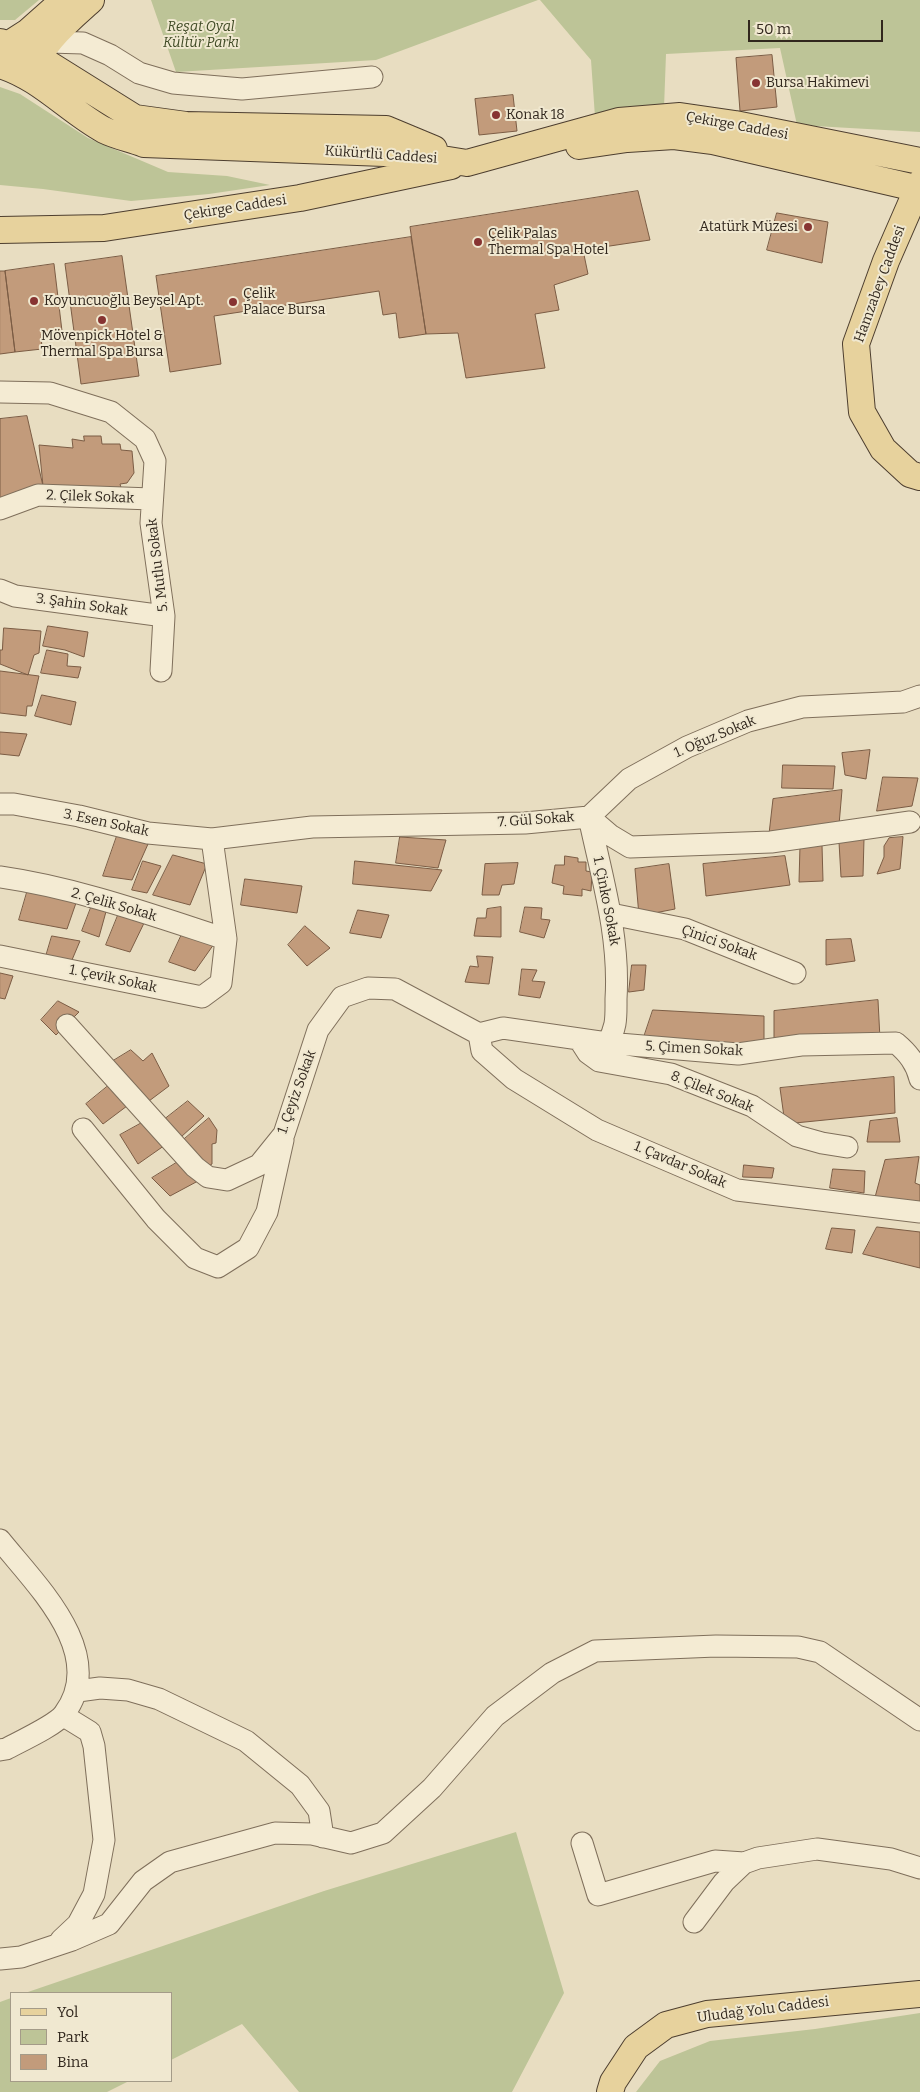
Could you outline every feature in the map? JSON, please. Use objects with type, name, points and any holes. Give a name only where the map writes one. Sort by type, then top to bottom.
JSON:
[{"type":"main road","points":[[3,50],[44,20],[64,0]]},
{"type":"main road","points":[[45,88],[38,70],[44,50],[91,0]]},
{"type":"main road","name":"Kükürtlü Caddesi","points":[[3,50],[44,50],[135,118],[186,124],[386,129],[467,163],[411,154],[144,144],[104,130],[45,88],[8,67],[3,50]]},
{"type":"main road","name":"Çekirge Caddesi","points":[[467,163],[619,121],[680,116],[734,124],[920,161]]},
{"type":"main road","name":"Çekirge Caddesi","points":[[0,230],[104,228],[300,198],[467,163],[627,139],[674,136],[713,140],[919,187]]},
{"type":"main road","name":"Hamzabey Caddesi","points":[[919,187],[886,261],[856,344],[862,412],[883,449],[910,474],[920,477]]},
{"type":"main road","name":"Uludağ Yolu Caddesi","points":[[610,2092],[613,2082],[636,2047],[666,2025],[707,2014],[920,1994]]},
{"type":"street","points":[[44,50],[83,43],[139,73],[173,83],[242,89],[372,77]]},
{"type":"street","name":"5. Mutlu Sokak","points":[[0,392],[50,393],[112,412],[145,439],[155,461],[151,523],[164,616],[161,671]]},
{"type":"street","name":"2. Çilek Sokak","points":[[0,509],[38,495],[152,499]]},
{"type":"street","name":"3. Şahin Sokak","points":[[0,590],[15,596],[164,616]]},
{"type":"street","name":"1. Oğuz Sokak","points":[[588,817],[629,779],[687,747],[748,721],[802,707],[903,702],[920,696]]},
{"type":"street","name":"3. Esen Sokak","points":[[0,804],[14,804],[79,816],[148,833],[212,839]]},
{"type":"street","name":"7. Gül Sokak","points":[[212,839],[312,827],[525,823],[588,817],[610,835],[630,847],[771,842],[910,822]]},
{"type":"street","name":"1. Çinko Sokak","points":[[588,817],[616,942],[617,990],[615,1031],[608,1043]]},
{"type":"street","points":[[212,839],[226,939]]},
{"type":"street","name":"2. Çelik Sokak","points":[[0,877],[31,882],[138,911],[226,939]]},
{"type":"street","name":"Çinici Sokak","points":[[611,914],[685,929],[796,973]]},
{"type":"street","name":"1. Çevik Sokak","points":[[0,956],[202,997],[222,982],[226,939]]},
{"type":"street","name":"1. Çeyiz Sokak","points":[[67,1025],[195,1167],[208,1177],[227,1180],[259,1165],[284,1134],[318,1030],[342,997],[368,988],[395,990],[478,1034]]},
{"type":"street","name":"5. Çimen Sokak","points":[[478,1034],[502,1028],[608,1043],[738,1054],[801,1045],[896,1043],[909,1054],[920,1079]]},
{"type":"street","name":"1. Çavdar Sokak","points":[[478,1034],[482,1051],[514,1079],[597,1130],[737,1190],[920,1212]]},
{"type":"street","name":"8. Çilek Sokak","points":[[579,1039],[588,1053],[600,1062],[671,1074],[752,1106],[797,1136],[822,1143],[848,1147]]},
{"type":"street","points":[[83,1129],[156,1218],[195,1258],[218,1267],[248,1248],[267,1212],[284,1134]]},
{"type":"street","points":[[0,1540],[58,1613],[70,1636],[78,1661],[78,1691],[64,1716],[6,1749],[0,1750]]},
{"type":"street","points":[[0,1959],[21,1957],[109,1924],[143,1881],[170,1862],[275,1833],[312,1834],[351,1843],[383,1833],[432,1788],[495,1716],[552,1674],[595,1651],[716,1646],[798,1647],[820,1652],[920,1720]]},
{"type":"street","points":[[78,1691],[100,1688],[128,1690],[159,1699],[246,1741],[300,1785],[319,1811],[323,1836]]},
{"type":"street","points":[[56,1945],[78,1924],[94,1894],[104,1840],[94,1746],[90,1732],[64,1716]]},
{"type":"street","points":[[582,1844],[598,1895],[715,1861],[744,1863],[758,1858],[817,1849],[891,1859],[920,1868]]},
{"type":"street","points":[[694,1922],[724,1882],[744,1863]]},
{"type":"green space","points":[[0,0],[39,0],[15,20],[0,20]]},
{"type":"green space","name":"Reşat Oyal Kültür Parkı","points":[[151,0],[538,0],[376,60],[176,72]]},
{"type":"green space","points":[[540,0],[920,0],[920,132],[797,125],[780,48],[666,54],[664,108],[595,117],[591,60]]},
{"type":"green space","points":[[0,87],[20,94],[88,138],[168,172],[227,176],[270,185],[209,194],[131,201],[0,185]]},
{"type":"green space","points":[[516,1832],[564,1993],[512,2092],[299,2092],[242,2024],[172,2059],[172,1992],[28,1992],[324,1891]]},
{"type":"green space","points":[[10,1998],[10,2082],[127,2082],[107,2092],[0,2092],[0,2002]]},
{"type":"green space","points":[[920,2013],[920,2092],[636,2092],[660,2061],[710,2041],[815,2029]]},
{"type":"building","name":"Bursa Hakimevi","points":[[772,55],[777,107],[740,111],[736,58]]},
{"type":"building","name":"Konak 18","points":[[513,95],[517,131],[479,135],[475,99]]},
{"type":"building","points":[[638,191],[650,240],[583,250],[588,274],[554,285],[559,310],[535,314],[545,368],[466,378],[458,333],[426,334],[410,227]]},
{"type":"building","points":[[777,213],[828,222],[822,263],[767,250]]},
{"type":"building","name":"Çelik Palace Bursa","points":[[411,237],[426,334],[399,338],[396,313],[383,315],[379,291],[214,316],[221,364],[170,372],[156,276]]},
{"type":"building","name":"Mövenpick Hotel & Thermal Spa Bursa","points":[[122,256],[139,376],[81,384],[65,264]]},
{"type":"building","name":"Koyuncuoğlu Beysel Apt.","points":[[54,264],[62,331],[41,334],[42,349],[15,352],[5,271]]},
{"type":"building","points":[[0,271],[5,271],[15,352],[0,354]]},
{"type":"building","points":[[27,416],[43,486],[0,498],[0,419]]},
{"type":"building","points":[[84,436],[101,436],[102,444],[120,444],[121,450],[132,451],[134,473],[127,483],[120,484],[122,491],[43,486],[39,445],[73,448],[72,439],[84,441]]},
{"type":"building","points":[[48,626],[88,632],[84,657],[65,650],[43,646]]},
{"type":"building","points":[[4,628],[41,631],[39,653],[34,655],[28,675],[0,664],[0,650],[2,650]]},
{"type":"building","points":[[47,650],[68,654],[67,666],[81,667],[78,678],[41,673]]},
{"type":"building","points":[[0,671],[39,676],[32,706],[27,706],[26,716],[0,713]]},
{"type":"building","points":[[42,695],[76,702],[71,725],[35,716]]},
{"type":"building","points":[[0,732],[27,734],[19,756],[0,754]]},
{"type":"building","points":[[870,750],[866,779],[845,775],[842,753]]},
{"type":"building","points":[[783,765],[835,766],[833,789],[782,788]]},
{"type":"building","points":[[883,777],[918,778],[912,806],[877,811]]},
{"type":"building","points":[[842,790],[839,825],[769,834],[773,799]]},
{"type":"building","points":[[117,836],[148,844],[132,880],[103,876]]},
{"type":"building","points":[[400,837],[446,840],[438,868],[396,863]]},
{"type":"building","points":[[903,837],[900,869],[877,874],[884,857],[884,846],[889,838]]},
{"type":"building","points":[[864,839],[863,876],[841,877],[839,842]]},
{"type":"building","points":[[822,845],[823,881],[799,882],[800,846]]},
{"type":"building","points":[[173,855],[207,864],[190,905],[153,895]]},
{"type":"building","points":[[565,856],[578,858],[578,862],[586,862],[586,871],[592,872],[591,891],[582,889],[582,896],[563,894],[564,886],[552,883],[555,865],[564,865]]},
{"type":"building","points":[[785,856],[790,885],[706,896],[703,864]]},
{"type":"building","points":[[143,861],[161,866],[147,893],[132,890]]},
{"type":"building","points":[[355,861],[442,870],[431,891],[353,884]]},
{"type":"building","points":[[518,863],[514,884],[502,885],[499,895],[482,895],[485,864]]},
{"type":"building","points":[[669,864],[675,909],[639,916],[635,869]]},
{"type":"building","points":[[245,879],[302,886],[297,913],[241,905]]},
{"type":"building","points":[[28,889],[77,900],[67,929],[19,920]]},
{"type":"building","points":[[92,905],[107,908],[99,937],[82,931]]},
{"type":"building","points":[[501,907],[501,937],[474,936],[477,918],[486,918],[487,909]]},
{"type":"building","points":[[525,907],[542,908],[541,919],[550,920],[544,938],[520,932]]},
{"type":"building","points":[[121,908],[146,919],[130,952],[106,945]]},
{"type":"building","points":[[358,910],[389,915],[381,938],[350,933]]},
{"type":"building","points":[[305,926],[330,948],[307,966],[288,945]]},
{"type":"building","points":[[183,932],[214,944],[195,971],[169,962]]},
{"type":"building","points":[[52,936],[80,941],[69,967],[44,963]]},
{"type":"building","points":[[851,939],[855,961],[826,965],[826,940]]},
{"type":"building","points":[[477,956],[493,957],[489,984],[465,982],[470,966],[478,967]]},
{"type":"building","points":[[632,965],[646,965],[644,990],[629,992]]},
{"type":"building","points":[[522,969],[537,970],[532,981],[545,982],[540,998],[519,995]]},
{"type":"building","points":[[0,973],[13,976],[5,999],[0,998]]},
{"type":"building","points":[[878,1000],[880,1039],[774,1045],[774,1011]]},
{"type":"building","points":[[58,1001],[79,1012],[56,1035],[41,1020]]},
{"type":"building","points":[[653,1010],[764,1016],[764,1046],[643,1040]]},
{"type":"building","points":[[131,1050],[143,1061],[152,1053],[169,1086],[149,1101],[113,1061]]},
{"type":"building","points":[[894,1077],[895,1113],[785,1124],[780,1088]]},
{"type":"building","points":[[113,1082],[131,1103],[103,1124],[86,1104]]},
{"type":"building","points":[[188,1101],[204,1116],[181,1137],[165,1119]]},
{"type":"building","points":[[209,1118],[217,1130],[216,1143],[212,1144],[212,1164],[207,1167],[181,1142]]},
{"type":"building","points":[[897,1118],[900,1142],[867,1142],[870,1121]]},
{"type":"building","points":[[149,1119],[168,1143],[138,1164],[120,1135]]},
{"type":"building","points":[[919,1157],[915,1183],[920,1185],[920,1205],[874,1201],[885,1160]]},
{"type":"building","points":[[181,1160],[198,1181],[170,1196],[152,1178]]},
{"type":"building","points":[[744,1165],[774,1168],[772,1178],[743,1177]]},
{"type":"building","points":[[833,1169],[865,1171],[864,1193],[830,1188]]},
{"type":"building","points":[[877,1227],[920,1232],[920,1268],[863,1254]]},
{"type":"building","points":[[832,1228],[855,1230],[852,1253],[826,1249]]},
{"type":"place","name":"Bursa Hakimevi","points":[[756,83]]},
{"type":"place","name":"Konak 18","points":[[496,115]]},
{"type":"place","name":"Atatürk Müzesi","points":[[808,227]]},
{"type":"place","name":"Çelik Palas Thermal Spa Hotel","points":[[478,242]]},
{"type":"place","name":"Koyuncuoğlu Beysel Apt.","points":[[34,301]]},
{"type":"place","name":"Çelik Palace Bursa","points":[[233,302]]},
{"type":"place","name":"Mövenpick Hotel & Thermal Spa Bursa","points":[[102,320]]}]
